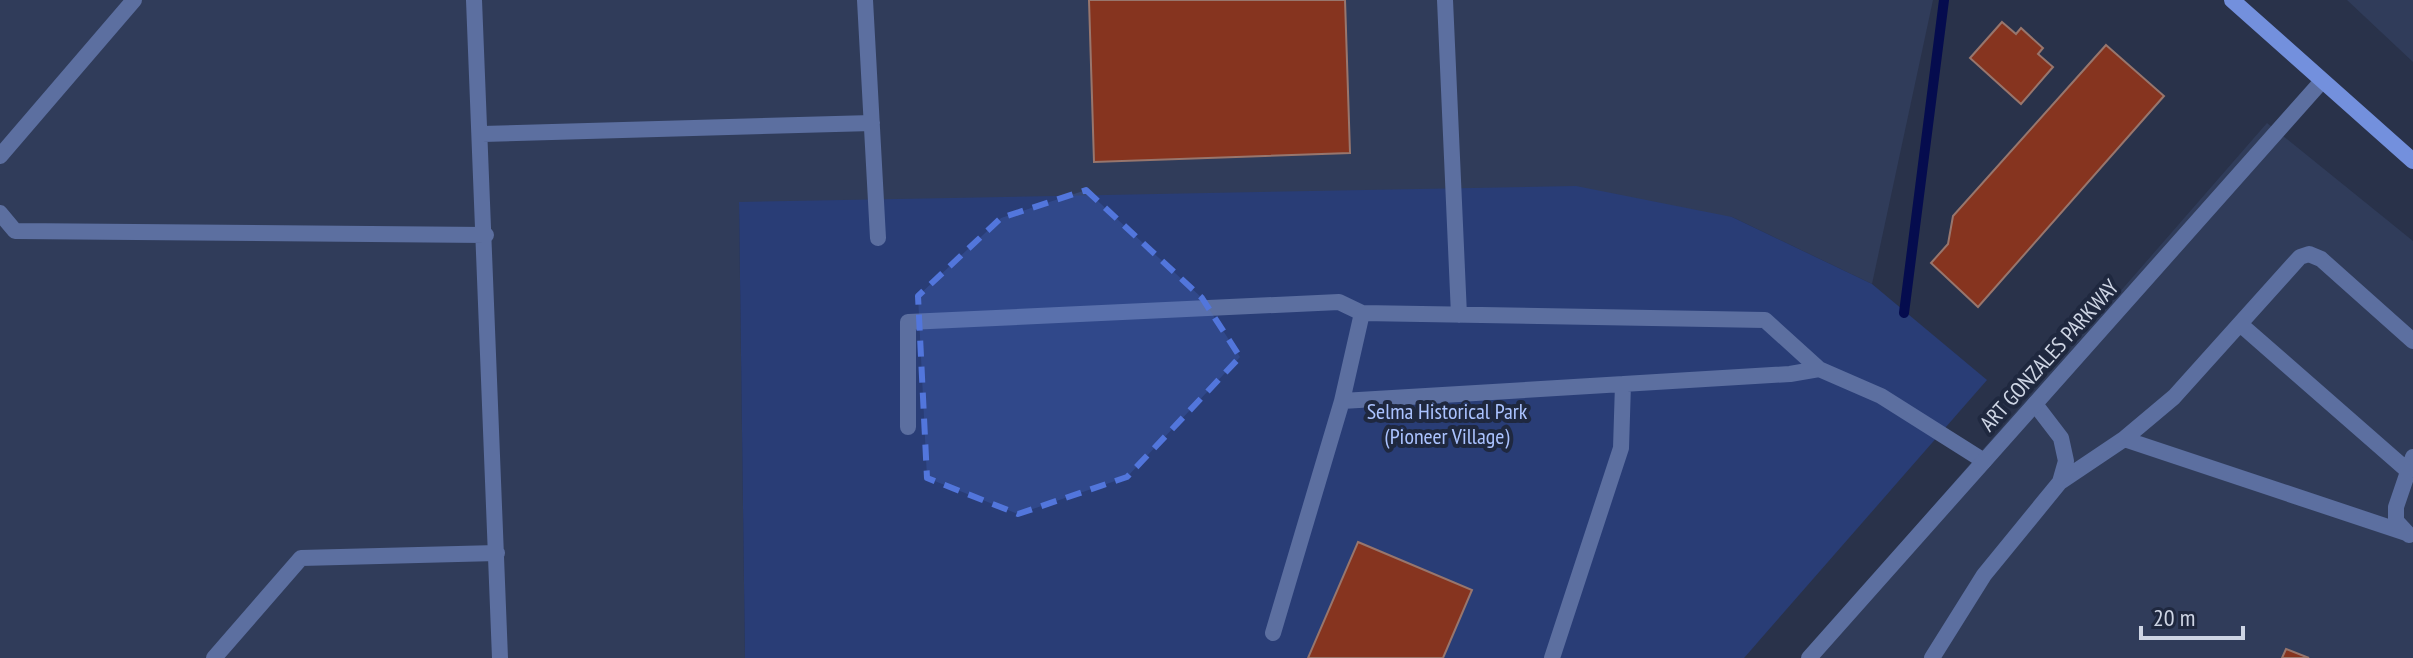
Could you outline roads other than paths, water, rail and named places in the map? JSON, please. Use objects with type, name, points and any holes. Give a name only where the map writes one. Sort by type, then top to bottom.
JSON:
[{"type":"main road","points":[[2232,0],[2413,161]]},
{"type":"street","points":[[0,156],[134,0]]},
{"type":"street","points":[[474,0],[486,235],[500,658]]},
{"type":"street","points":[[865,0],[878,238]]},
{"type":"street","points":[[1445,0],[1459,315]]},
{"type":"street","name":"ART GONZALES PARKWAY","points":[[1809,658],[2322,81]]},
{"type":"street","points":[[482,134],[872,123]]},
{"type":"street","points":[[0,213],[15,231],[486,235]]},
{"type":"street","points":[[1932,658],[1984,575],[2060,482],[2124,439],[2174,397],[2300,257],[2309,254],[2321,259],[2413,341]]},
{"type":"street","points":[[908,427],[908,322],[1339,302],[1362,313],[1765,320],[1819,369],[1881,396],[1984,461]]},
{"type":"street","points":[[1273,633],[1342,401],[1362,313]]},
{"type":"street","points":[[2240,324],[2411,464],[2396,507],[2396,521],[2409,536]]},
{"type":"street","points":[[1342,401],[1819,369]]},
{"type":"street","points":[[1552,658],[1621,448],[1623,384]]},
{"type":"street","points":[[2035,404],[2061,438],[2066,461],[2060,482]]},
{"type":"street","points":[[2124,439],[2409,536]]},
{"type":"street","points":[[214,658],[301,558],[497,553]]},
{"type":"waterway","points":[[1904,313],[1944,0]]},
{"type":"park label","name":"Selma Historical Park (Pioneer Village)","points":[[1447,424]]}]
